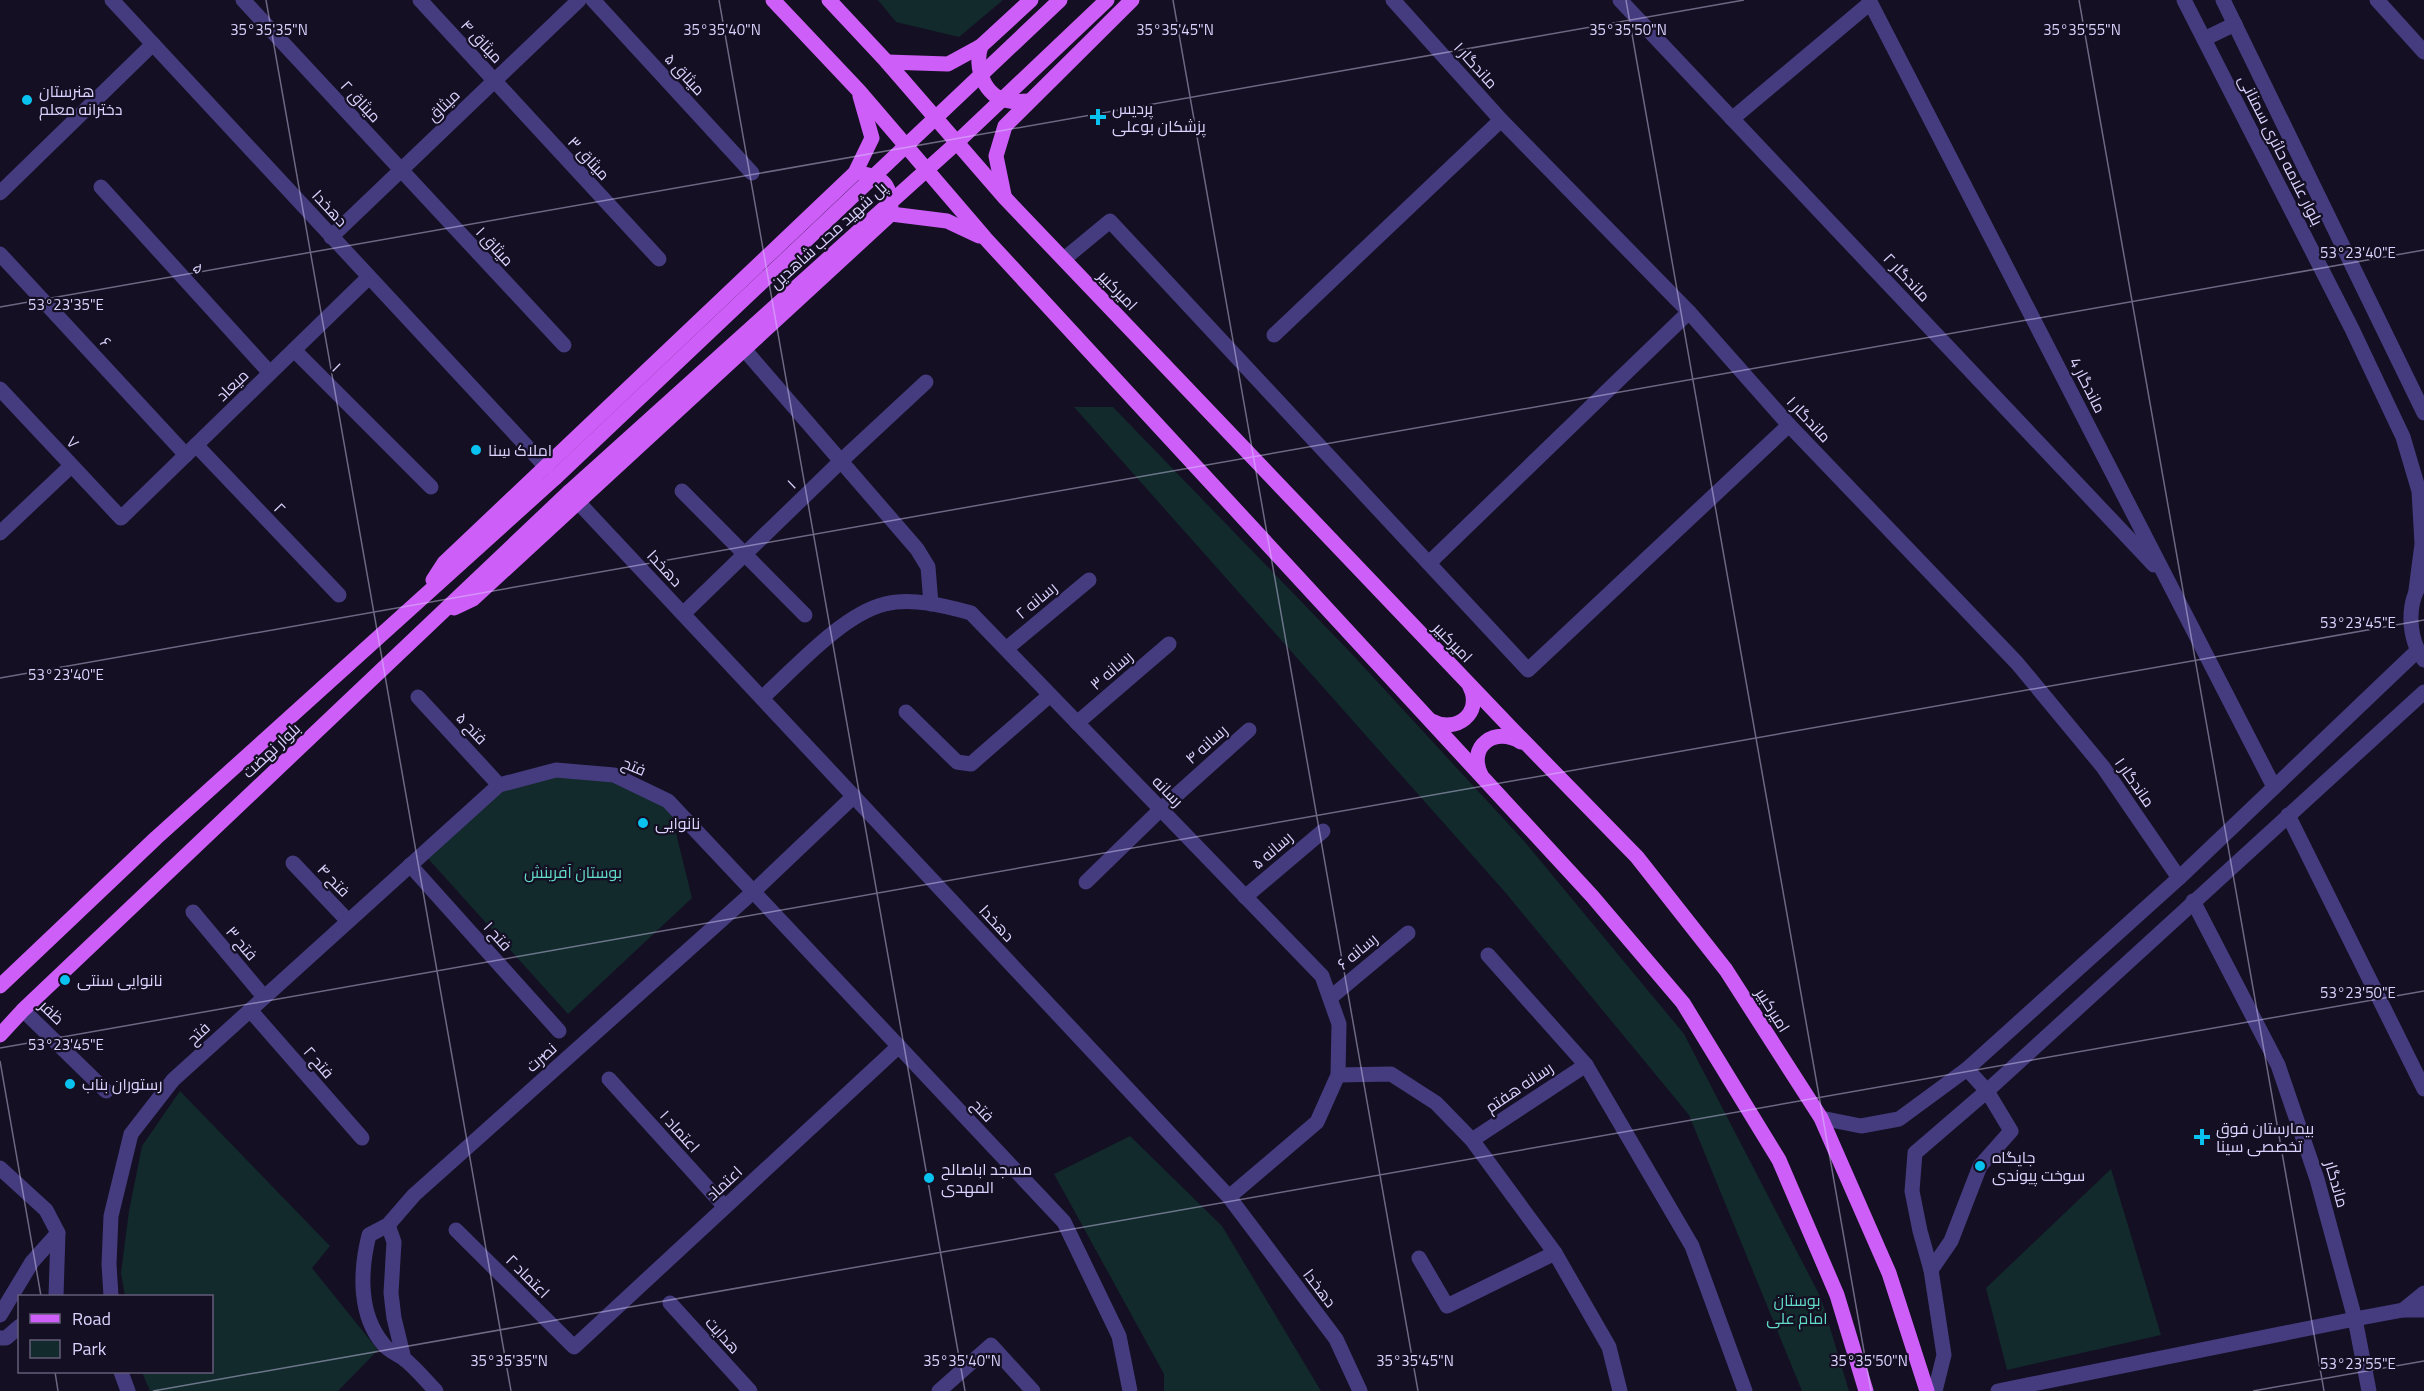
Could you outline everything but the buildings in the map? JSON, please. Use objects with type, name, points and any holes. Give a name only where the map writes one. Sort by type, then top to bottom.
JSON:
[{"type":"main road","points":[[773,0],[859,91],[985,238],[1592,896],[1683,1003],[1779,1160],[1836,1295],[1866,1391]]},
{"type":"main road","name":"امیرکبیر","points":[[829,0],[887,62],[1005,198],[1528,747],[1637,857],[1726,970],[1821,1118],[1889,1273],[1927,1391]]},
{"type":"main road","points":[[887,62],[948,64],[981,46],[1031,0]]},
{"type":"main road","name":"پل شهید محب شاهدین","points":[[551,472],[1060,0]]},
{"type":"main road","name":"پل شهید محب شاهدین","points":[[574,497],[952,147],[1107,0]]},
{"type":"main road","points":[[1005,198],[996,156],[1005,126],[1132,0]]},
{"type":"main road","points":[[981,46],[977,57],[977,67],[983,82],[995,94],[1008,101],[1029,100]]},
{"type":"main road","points":[[551,472],[855,173],[872,138],[859,91]]},
{"type":"main road","points":[[574,497],[891,214],[891,196],[885,183],[873,176],[855,173]]},
{"type":"main road","points":[[891,214],[947,221],[985,238]]},
{"type":"main road","name":"بلوار نهضت","points":[[0,986],[156,838],[424,596],[551,472]]},
{"type":"main road","name":"بلوار نهضت","points":[[0,1035],[23,1010],[440,615],[574,497]]},
{"type":"main road","points":[[1432,721],[1439,725],[1456,725],[1469,716],[1474,700],[1469,685]]},
{"type":"main road","points":[[1484,781],[1477,766],[1477,758],[1479,750],[1490,738],[1506,735],[1528,747]]},
{"type":"street","name":"میثاق ۲","points":[[243,0],[400,171]]},
{"type":"street","name":"میثاق ۴","points":[[420,0],[494,81]]},
{"type":"street","name":"میثاق","points":[[332,237],[579,0]]},
{"type":"street","name":"میثاق ۵","points":[[593,0],[752,173]]},
{"type":"street","name":"ماندگار ۱","points":[[1393,0],[1501,120],[1689,312],[1789,425],[2017,663],[2103,767],[2179,878]]},
{"type":"street","name":"ماندگار ۲","points":[[1620,0],[2167,579]]},
{"type":"street","name":"بلوار علامه حائری سمنانی","points":[[2184,0],[2352,329],[2403,437],[2419,491],[2422,544],[2420,584],[2410,620],[2421,655]]},
{"type":"street","name":"بلوار علامه حائری سمنانی","points":[[2223,0],[2424,412]]},
{"type":"street","points":[[2377,0],[2424,51]]},
{"type":"street","name":"دهخدا","points":[[119,2],[153,44],[551,472]]},
{"type":"street","points":[[1732,119],[1870,2]]},
{"type":"street","name":"ماندگار 4","points":[[1870,2],[2274,787]]},
{"type":"street","points":[[2204,39],[2235,24]]},
{"type":"street","points":[[0,193],[153,44]]},
{"type":"street","name":"میثاق ۳","points":[[494,81],[658,259]]},
{"type":"street","points":[[1274,335],[1501,120]]},
{"type":"street","name":"میثاق ۱","points":[[400,171],[564,345]]},
{"type":"street","name":"۵","points":[[101,187],[270,373]]},
{"type":"street","points":[[1064,259],[1110,221],[1528,670],[1789,425]]},
{"type":"street","name":"۶","points":[[0,254],[191,450]]},
{"type":"street","name":"میعاد","points":[[121,518],[369,277]]},
{"type":"street","points":[[1429,563],[1689,312]]},
{"type":"street","points":[[743,348],[917,549],[928,567],[931,604]]},
{"type":"street","name":"۱","points":[[294,350],[431,487]]},
{"type":"street","name":"۱","points":[[683,614],[841,460],[926,382]]},
{"type":"street","name":"۷","points":[[0,389],[121,518]]},
{"type":"street","name":"۲","points":[[191,450],[339,595]]},
{"type":"street","points":[[0,533],[71,466]]},
{"type":"street","points":[[681,491],[805,615]]},
{"type":"street","name":"دهخدا","points":[[574,497],[1229,1197],[1336,1339],[1360,1391]]},
{"type":"street","name":"رسانه ۲","points":[[1006,649],[1089,580]]},
{"type":"street","name":"رسانه","points":[[762,698],[855,616],[886,603],[915,602],[971,613],[1322,976],[1339,1024],[1338,1075],[1317,1122],[1229,1197]]},
{"type":"street","name":"رسانه ۳","points":[[1077,723],[1169,644]]},
{"type":"street","points":[[1821,1118],[1861,1126],[1899,1119],[1967,1069],[2421,655]]},
{"type":"street","points":[[1935,1391],[1944,1355],[1931,1270],[1912,1191],[1915,1153],[1987,1091],[2424,692]]},
{"type":"street","points":[[906,712],[957,762],[971,764],[1050,695]]},
{"type":"street","name":"۵ فتح","points":[[418,697],[499,785]]},
{"type":"street","name":"رسانه ۴","points":[[1086,882],[1161,809],[1249,730]]},
{"type":"street","name":"فتح","points":[[111,1295],[109,1264],[111,1216],[131,1134],[173,1080],[499,785],[556,770],[614,775],[668,801],[1064,1222],[1119,1336],[1130,1391]]},
{"type":"street","name":"نصرت","points":[[404,1359],[386,1347],[372,1329],[365,1305],[363,1274],[369,1235],[388,1225],[414,1195],[753,892],[854,796]]},
{"type":"street","points":[[2288,815],[2424,1089]]},
{"type":"street","name":"رسانه ۵","points":[[1245,897],[1323,831]]},
{"type":"street","name":"فتح ۴","points":[[293,863],[348,921]]},
{"type":"street","name":"فتح ۱","points":[[410,865],[559,1031]]},
{"type":"street","name":"ماندگار","points":[[2193,901],[2278,1065],[2317,1179],[2355,1319],[2368,1391]]},
{"type":"street","name":"فتح ۳","points":[[193,912],[264,997]]},
{"type":"street","name":"رسانه ۶","points":[[1330,998],[1408,933]]},
{"type":"street","points":[[1488,955],[1586,1065],[1692,1246],[1745,1391]]},
{"type":"street","points":[[2046,999],[2064,1020]]},
{"type":"street","name":"ظفر","points":[[23,1010],[106,1090]]},
{"type":"street","name":"فتح ۲","points":[[250,1010],[362,1138]]},
{"type":"street","name":"اعتماد","points":[[574,1347],[898,1046]]},
{"type":"street","name":"رسانه هفتم","points":[[1472,1140],[1586,1065]]},
{"type":"street","points":[[1931,1270],[1951,1241],[1980,1166],[2011,1131],[1987,1091],[1967,1069]]},
{"type":"street","points":[[1338,1075],[1390,1074],[1436,1103],[1472,1140],[1555,1253],[1609,1347],[1616,1390]]},
{"type":"street","name":"اعتماد ۱","points":[[609,1079],[725,1207]]},
{"type":"street","points":[[0,1168],[46,1210],[58,1233],[56,1295]]},
{"type":"street","points":[[388,1225],[394,1242],[391,1293],[394,1318],[404,1359],[436,1391]]},
{"type":"street","name":"اعتماد ۲","points":[[456,1230],[574,1347]]},
{"type":"street","points":[[0,1315],[32,1262],[58,1233]]},
{"type":"street","points":[[1419,1258],[1447,1306],[1555,1253]]},
{"type":"street","points":[[2403,1310],[2424,1293]]},
{"type":"street","name":"هدایت","points":[[670,1303],[750,1391]]},
{"type":"street","points":[[1998,1391],[2355,1319],[2403,1310],[2424,1310]]},
{"type":"street","points":[[0,1338],[6,1338],[18,1328]]},
{"type":"street","points":[[939,1391],[991,1345],[1033,1391]]},
{"type":"street","points":[[122,1373],[128,1391]]},
{"type":"green space","points":[[878,0],[1003,0],[959,37],[896,22]]},
{"type":"green space","name":"بوستان امام علی","points":[[1074,407],[1113,407],[1350,652],[1524,841],[1684,1034],[1821,1298],[1849,1391],[1802,1391],[1689,1115],[1505,892]]},
{"type":"green space","name":"بوستان آفرینش","points":[[556,770],[614,775],[668,801],[692,898],[568,1014],[423,853],[499,785]]},
{"type":"green space","points":[[180,1091],[330,1246],[312,1268],[378,1350],[338,1391],[150,1391],[142,1373],[213,1373],[213,1295],[125,1295],[121,1273],[129,1211],[142,1146]]},
{"type":"green space","points":[[1130,1136],[1222,1226],[1321,1391],[1164,1391],[1164,1374],[1054,1174]]},
{"type":"green space","points":[[2111,1169],[2161,1335],[2007,1370],[1986,1288]]},
{"type":"place","name":"هنرستان دخترانه معلم","points":[[27,100]]},
{"type":"place","name":"پردیس پزشکان بوعلی","points":[[1098,117]]},
{"type":"place","name":"املاک سِنا","points":[[476,450]]},
{"type":"place","name":"نانوایی","points":[[643,823]]},
{"type":"place","name":"نانوایی سنتی","points":[[65,980]]},
{"type":"place","name":"رستوران بناب","points":[[70,1084]]},
{"type":"place","name":"بیمارستان فوق تخصصی سینا","points":[[2202,1137]]},
{"type":"place","name":"جایگاه سوخت پیوندی","points":[[1980,1166]]},
{"type":"place","name":"مسجد اباصالح المهدی","points":[[929,1178]]}]
